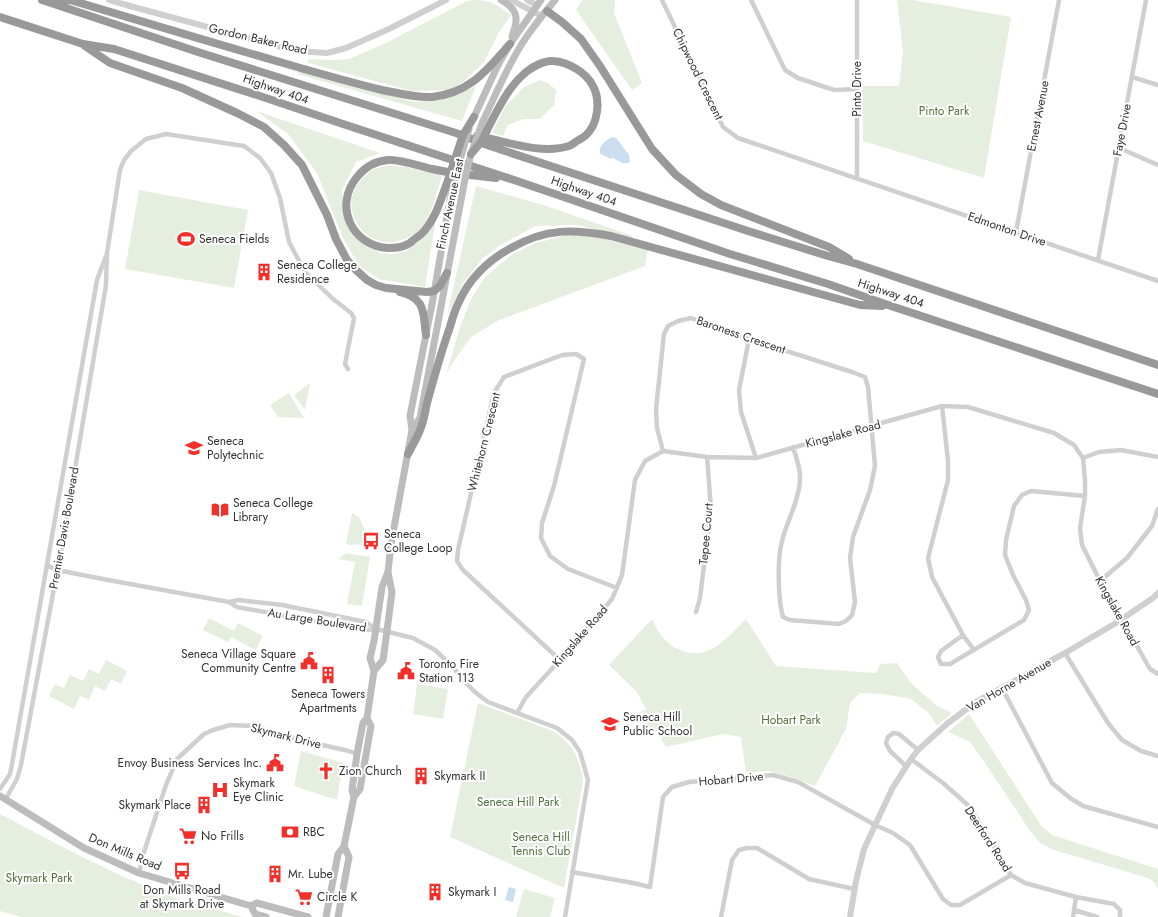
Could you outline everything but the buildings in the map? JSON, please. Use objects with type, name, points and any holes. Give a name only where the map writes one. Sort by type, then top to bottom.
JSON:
[{"type":"highway","points":[[43,0],[70,0],[349,82],[416,97],[433,97],[451,93],[465,87],[486,72],[510,44]]},
{"type":"highway","name":"Highway 404","points":[[43,0],[201,53],[456,133],[536,162],[857,264],[1158,365]]},
{"type":"highway","points":[[544,14],[562,22],[581,39],[600,66],[652,149],[676,175],[701,194],[721,205],[829,247],[857,264]]},
{"type":"highway","name":"Highway 404","points":[[0,17],[83,44],[114,49],[260,96],[517,181],[730,254],[828,284],[1158,394]]},
{"type":"highway","points":[[83,44],[110,63],[182,88],[237,113],[264,128],[284,145],[302,165],[327,214],[336,239],[347,260],[367,280],[376,285],[415,298],[423,309],[426,335]]},
{"type":"highway","points":[[456,133],[495,139],[529,148],[553,149],[570,146],[585,136],[592,127],[597,114],[597,99],[593,86],[584,74],[568,64],[552,61],[536,65],[526,72],[512,87],[496,112],[487,130],[482,141],[471,154]]},
{"type":"highway","points":[[474,117],[463,135],[449,187],[425,231],[406,246],[394,248],[382,248],[369,244],[356,233],[350,222],[346,209],[347,196],[352,183],[363,170],[375,163],[389,160],[405,162],[433,169],[517,181]]},
{"type":"highway","points":[[408,454],[421,429],[442,351],[458,304],[466,289],[487,264],[501,253],[519,243],[542,235],[564,231],[586,231],[611,236],[860,305],[891,306]]},
{"type":"highway","points":[[386,288],[427,292],[440,286],[446,273]]},
{"type":"main road","points":[[501,0],[511,7],[516,17],[516,26],[510,44]]},
{"type":"main road","name":"Finch Avenue East","points":[[412,430],[420,418],[446,273],[460,206],[462,187],[471,154],[484,121],[515,56],[535,25],[555,0]]},
{"type":"main road","points":[[474,117],[497,67],[510,44],[539,2],[544,14]]},
{"type":"main road","name":"Finch Avenue East","points":[[326,917],[338,854],[344,846],[354,796],[360,789],[366,760],[371,726],[368,718],[374,671],[370,658],[382,587],[388,572],[392,536],[408,454],[412,430],[410,416],[434,290],[449,187]]},
{"type":"main road","name":"Finch Avenue East","points":[[374,671],[383,660],[392,592],[388,572]]},
{"type":"main road","name":"Finch Avenue East","points":[[354,796],[352,790],[357,754],[363,723],[368,718]]},
{"type":"main road","name":"Don Mills Road","points":[[3,798],[84,848],[139,873],[251,906],[257,903],[308,917]]},
{"type":"main road","name":"Finch Avenue East","points":[[338,917],[349,857],[344,846]]},
{"type":"main road","name":"Don Mills Road","points":[[251,906],[255,914],[266,917]]},
{"type":"street","name":"Gordon Baker Road","points":[[109,0],[296,51],[327,54],[346,48],[389,29],[446,0]]},
{"type":"street","points":[[511,0],[532,11],[544,14]]},
{"type":"street","points":[[527,0],[539,2]]},
{"type":"street","name":"Chipwood Crescent","points":[[662,0],[723,127],[738,138],[857,178]]},
{"type":"street","points":[[752,0],[785,70],[798,78],[834,90],[857,89]]},
{"type":"street","name":"Pinto Drive","points":[[857,0],[857,178]]},
{"type":"street","name":"Ernest Avenue","points":[[1016,232],[1059,0]]},
{"type":"street","name":"Faye Drive","points":[[1098,260],[1146,0]]},
{"type":"street","points":[[1132,78],[1158,85]]},
{"type":"street","name":"Premier Davis Boulevard","points":[[3,798],[17,779],[21,765],[57,570],[107,282],[107,253],[120,170],[124,160],[131,151],[146,139],[166,134],[244,146],[260,158],[271,173],[280,198],[289,242],[305,272],[332,298],[351,313],[354,318],[345,364],[348,369]]},
{"type":"street","points":[[1119,148],[1158,165]]},
{"type":"street","name":"Edmonton Drive","points":[[857,178],[1158,281]]},
{"type":"street","name":"Premier Davis Boulevard","points":[[0,789],[10,774],[12,764],[48,566],[97,280],[107,253]]},
{"type":"street","name":"Baroness Crescent","points":[[663,451],[657,428],[656,409],[664,334],[668,326],[678,321],[692,318],[865,377],[868,387],[872,426]]},
{"type":"street","points":[[750,338],[739,390],[741,412],[756,458]]},
{"type":"street","name":"Whitehorn Crescent","points":[[560,660],[463,570],[457,561],[458,550],[494,393],[504,377],[562,355],[576,354],[584,359],[554,486],[542,523],[542,538],[550,556],[568,569],[617,588]]},
{"type":"street","points":[[942,406],[948,461],[948,480],[928,558],[932,577],[974,650]]},
{"type":"street","name":"Kingslake Road","points":[[516,713],[526,698],[612,598],[622,575],[635,480],[645,461],[663,451],[707,457],[756,458],[942,406],[968,407],[1054,433],[1074,445],[1083,458],[1085,480],[1085,496],[1080,528],[1082,545],[1121,620],[1150,669],[1158,674]]},
{"type":"street","points":[[793,447],[798,464],[800,480],[796,498],[781,542],[779,568],[780,608],[783,617],[790,620],[839,624],[846,621],[852,615],[855,602],[850,558],[853,537],[870,490],[875,466],[872,426]]},
{"type":"street","points":[[1083,458],[1099,452],[1121,450],[1158,457]]},
{"type":"street","name":"Tepee Court","points":[[696,612],[700,598],[711,509],[707,457]]},
{"type":"street","points":[[964,635],[941,651],[938,657],[940,664],[950,664],[1024,620],[1029,610],[1026,600],[1013,575],[1006,555],[1006,540],[1014,506],[1022,495],[1031,491],[1085,496]]},
{"type":"street","points":[[1100,581],[1127,558],[1152,526],[1158,509]]},
{"type":"street","name":"Au Large Boulevard","points":[[48,566],[57,570],[229,602],[237,606],[353,628],[366,630],[376,629]]},
{"type":"street","name":"Van Horne Avenue","points":[[850,917],[854,889],[864,849],[892,789],[918,750],[948,723],[976,702],[1121,620],[1158,593]]},
{"type":"street","name":"Au Large Boulevard","points":[[229,602],[238,600],[282,605],[366,622],[376,629]]},
{"type":"street","points":[[376,629],[413,638],[435,650],[453,667],[476,693],[488,702],[557,728],[572,740],[580,752],[588,780],[572,872],[566,917]]},
{"type":"street","points":[[1065,653],[1108,723],[1122,740],[1141,751],[1158,756]]},
{"type":"street","points":[[1002,688],[1052,783],[1070,798],[1083,806],[1158,827]]},
{"type":"street","name":"Skymark Drive","points":[[139,873],[143,855],[166,785],[177,759],[204,734],[230,725],[253,726],[300,740],[357,754]]},
{"type":"street","points":[[906,766],[890,751],[886,743],[888,736],[893,733],[899,734],[918,750]]},
{"type":"street","name":"Deerford Road","points":[[911,759],[943,783],[970,807],[1011,875],[1025,883],[1076,897],[1114,904],[1120,910],[1120,917]]},
{"type":"street","name":"Hobart Drive","points":[[572,872],[650,887],[663,797],[672,787],[688,782],[773,775],[798,782],[874,825],[893,833],[910,844],[943,899],[951,905],[960,906],[1011,875]]},
{"type":"street","points":[[720,917],[732,860],[739,850],[747,848],[757,848],[809,879],[854,889]]},
{"type":"street","points":[[1073,917],[1076,897]]},
{"type":"street","points":[[1074,910],[1097,917]]},
{"type":"green space","points":[[474,0],[490,2],[511,15],[498,34],[484,62],[463,82],[450,90],[412,91],[308,63],[308,59],[349,59],[386,43],[467,1]]},
{"type":"green space","points":[[582,0],[615,0],[614,13],[642,83],[632,90],[576,10]]},
{"type":"green space","name":"Pinto Park","points":[[897,0],[913,0],[1011,17],[984,178],[863,141],[862,86],[899,86],[903,52]]},
{"type":"green space","points":[[299,71],[415,102],[439,100],[457,95],[476,86],[462,121],[297,74]]},
{"type":"green space","points":[[540,80],[548,83],[556,90],[554,105],[540,119],[523,119],[508,125],[503,136],[492,133],[505,107],[524,87]]},
{"type":"green space","points":[[256,111],[380,153],[356,162],[342,190],[343,215],[348,228],[357,239],[367,247],[380,253],[393,254],[406,251],[426,236],[436,218],[425,287],[379,279],[359,266],[343,238],[317,173],[288,134]]},
{"type":"green space","points":[[390,166],[406,167],[442,176],[432,209],[420,230],[404,239],[385,242],[373,239],[356,223],[352,212],[352,200],[355,189],[368,173],[374,169]]},
{"type":"green space","points":[[476,186],[543,205],[633,236],[632,238],[576,225],[535,226],[499,246],[482,259],[463,283],[447,316]]},
{"type":"green space","name":"Seneca Fields","points":[[139,190],[248,210],[234,288],[125,269]]},
{"type":"green space","points":[[563,236],[591,236],[648,249],[645,266],[499,320],[471,337],[451,365],[446,375],[460,327],[471,299],[485,277],[514,253],[536,243]]},
{"type":"green space","points":[[310,383],[305,410],[294,395]]},
{"type":"green space","points":[[289,393],[304,418],[278,417],[270,405]]},
{"type":"green space","points":[[352,513],[359,517],[368,544],[346,544]]},
{"type":"green space","points":[[346,553],[370,557],[362,606],[347,604],[355,562],[338,559]]},
{"type":"green space","points":[[209,618],[234,631],[238,623],[263,636],[256,650],[231,637],[228,642],[203,630]]},
{"type":"green space","name":"Hobart Park","points":[[652,619],[658,632],[667,642],[681,651],[689,653],[705,652],[713,648],[724,640],[746,619],[776,666],[876,673],[880,664],[897,663],[911,683],[937,706],[952,713],[937,726],[929,713],[911,699],[883,694],[860,693],[850,703],[846,729],[815,786],[788,776],[768,771],[746,773],[741,737],[723,734],[666,747],[657,731],[650,735],[638,713],[646,709],[637,692],[609,665]]},
{"type":"green space","points":[[106,660],[127,671],[121,684],[111,679],[105,691],[95,686],[89,700],[80,696],[74,709],[49,696],[55,684],[64,688],[70,675],[83,681],[89,669],[99,674]]},
{"type":"green space","points":[[417,684],[448,689],[443,719],[413,714]]},
{"type":"green space","name":"Seneca Hill Park","points":[[478,703],[553,731],[566,741],[574,752],[580,766],[583,781],[564,888],[450,837]]},
{"type":"green space","points":[[969,714],[1042,827],[1052,835],[1158,869],[1158,889],[1157,885],[1148,878],[1054,850],[1040,843],[1030,831],[970,742],[948,732]]},
{"type":"green space","points":[[301,751],[343,763],[337,800],[294,786]]},
{"type":"green space","name":"Skymark Park","points":[[0,814],[84,858],[148,887],[188,902],[243,917],[21,917],[0,911]]},
{"type":"green space","points":[[524,889],[555,898],[550,917],[516,917]]},
{"type":"water","points":[[612,137],[616,138],[629,155],[630,162],[622,163],[613,158],[600,154],[601,146]]},
{"type":"water","points":[[509,887],[516,889],[513,902],[505,900]]},
{"type":"place","name":"Seneca Fields","points":[[186,239]]},
{"type":"place","name":"Seneca College Residence","points":[[264,272]]},
{"type":"place","name":"Seneca Polytechnic","points":[[194,448]]},
{"type":"place","name":"Seneca College Library","points":[[220,510]]},
{"type":"place","name":"Seneca College Loop","points":[[371,541]]},
{"type":"place","name":"Seneca Village Square Community Centre","points":[[309,661]]},
{"type":"place","name":"Toronto Fire Station 113","points":[[406,671]]},
{"type":"place","name":"Seneca Towers Apartments","points":[[328,675]]},
{"type":"place","name":"Seneca Hill Public School","points":[[610,724]]},
{"type":"place","name":"Envoy Business Services Inc.","points":[[275,763]]},
{"type":"place","name":"Zion Church","points":[[326,771]]},
{"type":"place","name":"Skymark II","points":[[421,776]]},
{"type":"place","name":"Skymark Eye Clinic","points":[[220,790]]},
{"type":"place","name":"Skymark Place","points":[[204,805]]},
{"type":"place","name":"RBC","points":[[290,832]]},
{"type":"place","name":"No Frills","points":[[188,836]]},
{"type":"place","name":"Don Mills Road at Skymark Drive","points":[[182,871]]},
{"type":"place","name":"Mr. Lube","points":[[275,874]]},
{"type":"place","name":"Skymark I","points":[[435,892]]},
{"type":"place","name":"Circle K","points":[[304,897]]},
{"type":"park label","name":"Seneca Hill Tennis Club","points":[[541,844]]}]
